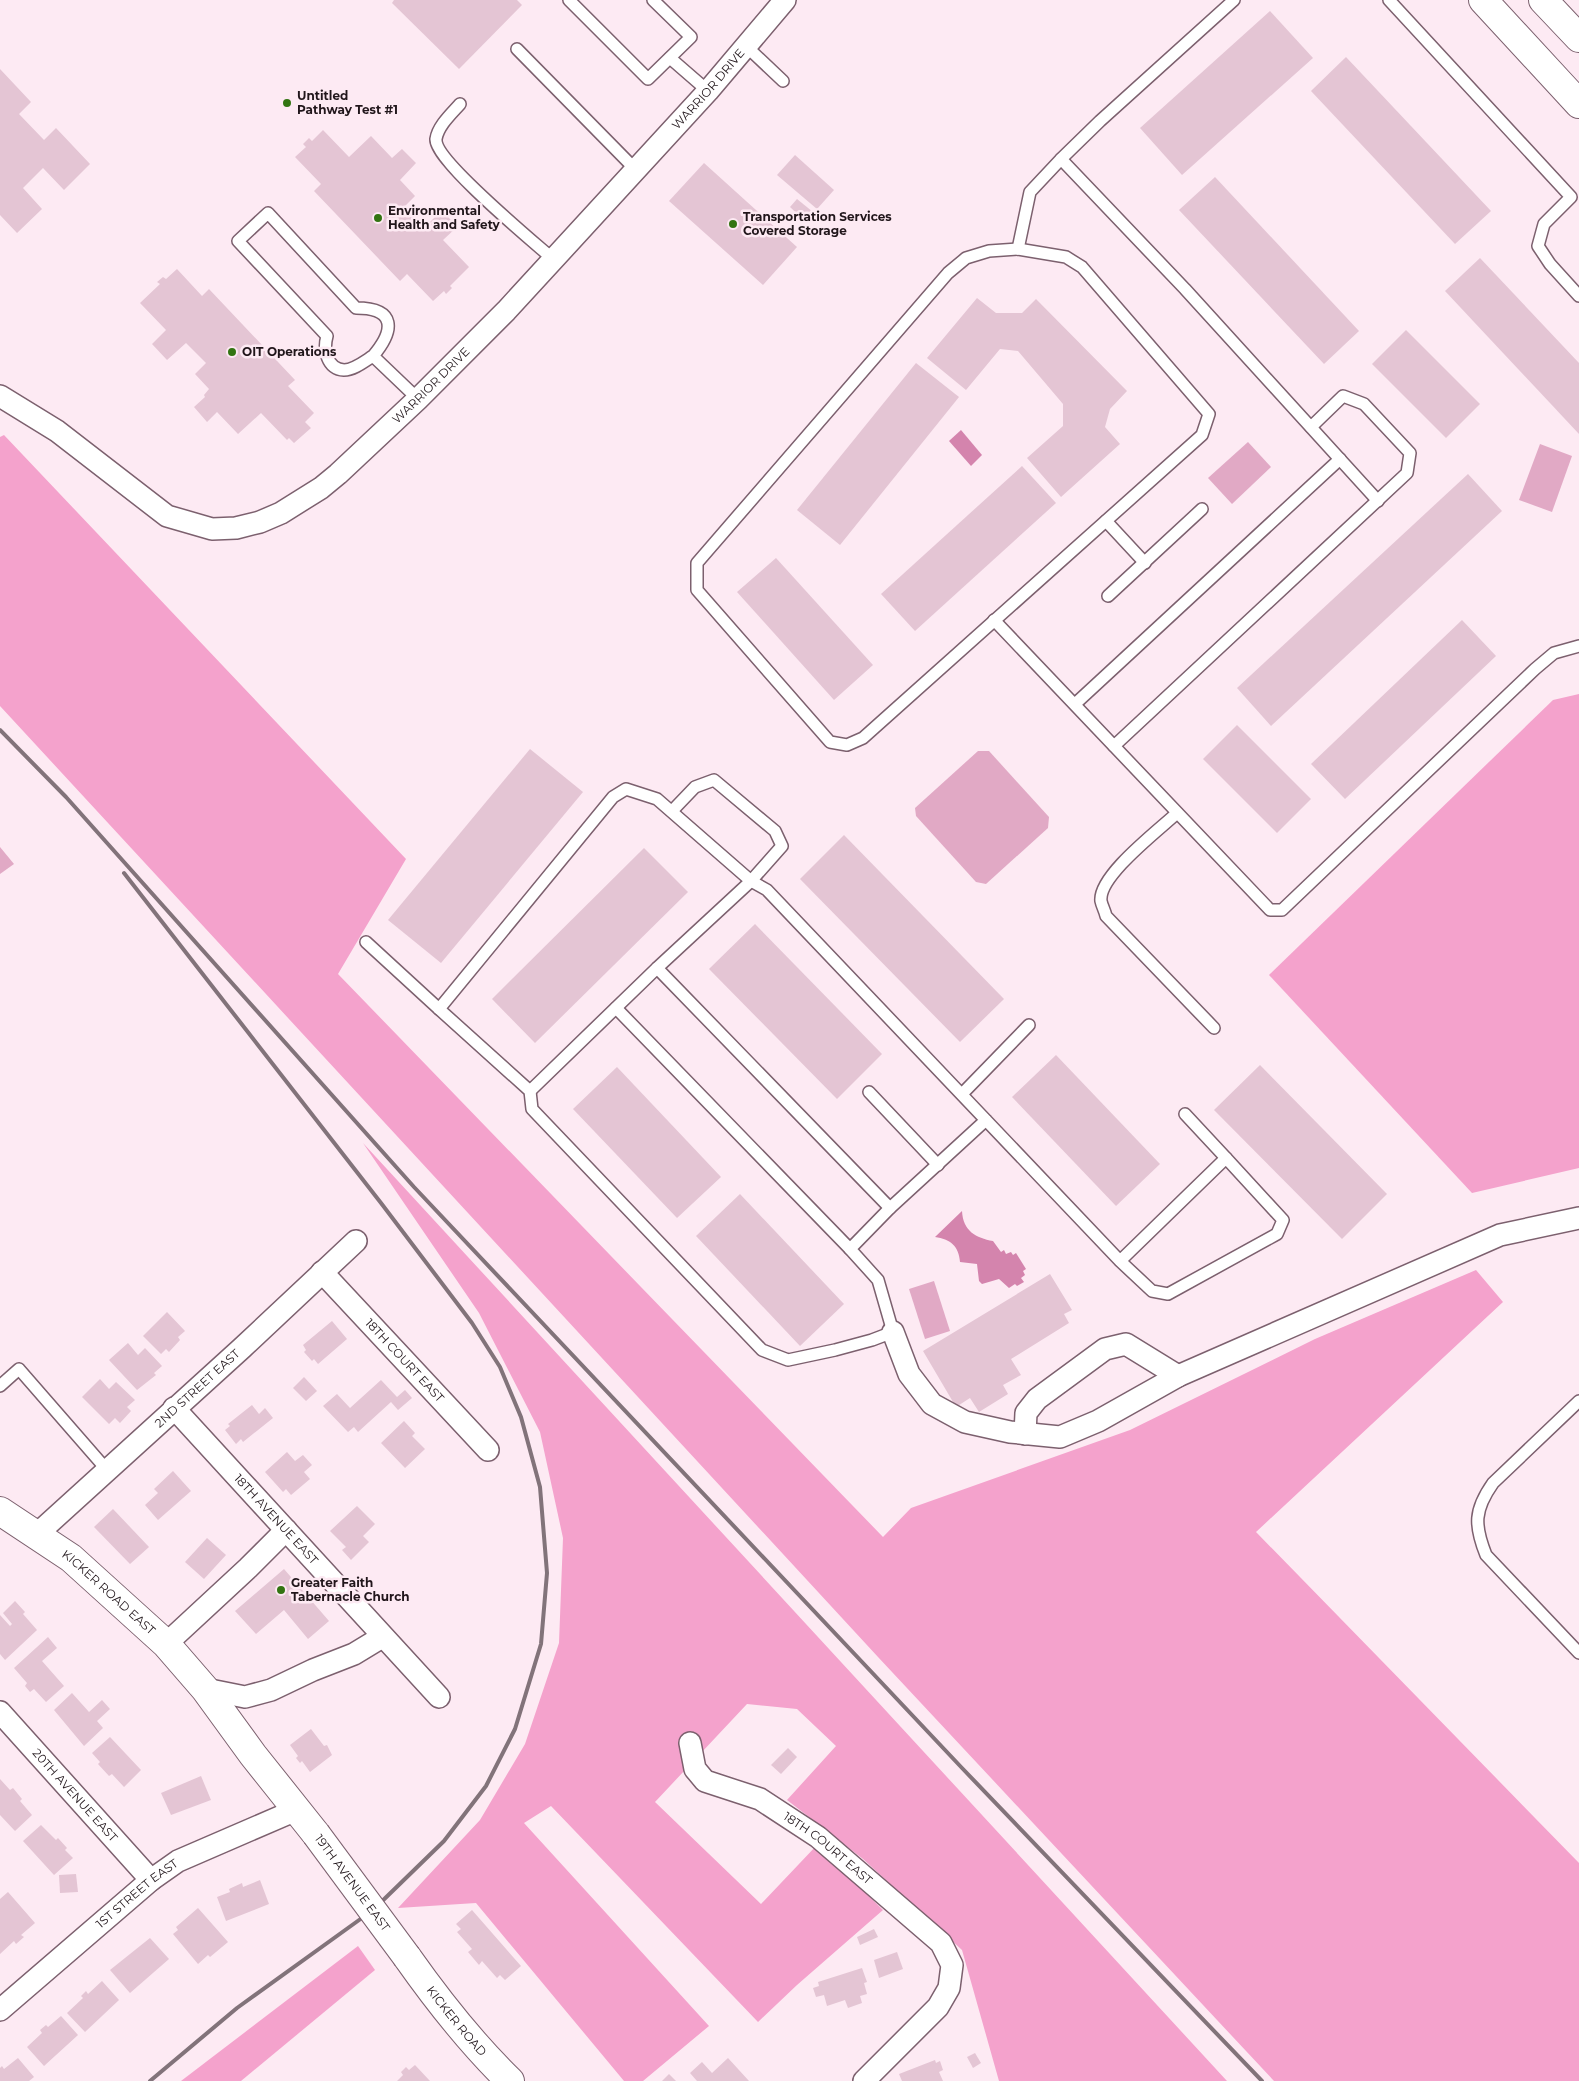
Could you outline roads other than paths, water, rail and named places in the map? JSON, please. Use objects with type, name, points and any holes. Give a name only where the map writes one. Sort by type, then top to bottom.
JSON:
[{"type":"main road","points":[[1483,0],[1579,104]]},
{"type":"main road","points":[[1543,0],[1579,38]]},
{"type":"main road","name":"KICKER ROAD EAST","points":[[0,1512],[72,1558],[166,1644],[205,1689]]},
{"type":"main road","points":[[205,1689],[296,1810]]},
{"type":"main road","name":"19TH AVENUE EAST","points":[[296,1810],[407,1957]]},
{"type":"main road","name":"KICKER ROAD","points":[[407,1957],[444,2009],[510,2081]]},
{"type":"street","name":"WARRIOR DRIVE","points":[[0,396],[57,431],[167,516],[212,529],[236,528],[260,522],[282,513],[338,474],[418,399],[554,260],[747,47],[780,2]]},
{"type":"street","points":[[893,1332],[910,1374],[932,1404],[965,1422],[1025,1434],[1060,1437],[1098,1421],[1178,1376],[1500,1235],[1579,1218]]},
{"type":"street","name":"2ND STREET EAST","points":[[36,1535],[242,1348],[356,1241]]},
{"type":"street","name":"18TH COURT EAST","points":[[322,1272],[488,1450]]},
{"type":"street","points":[[1025,1434],[1026,1413],[1037,1399],[1105,1349],[1126,1344],[1178,1376]]},
{"type":"street","name":"18TH AVENUE EAST","points":[[174,1408],[439,1697]]},
{"type":"street","points":[[166,1644],[286,1530]]},
{"type":"street","points":[[205,1689],[245,1696],[272,1690],[313,1670],[354,1654],[382,1636]]},
{"type":"street","name":"20TH AVENUE EAST","points":[[0,1712],[151,1880]]},
{"type":"street","name":"18TH COURT EAST","points":[[690,1743],[695,1769],[705,1780],[760,1800],[818,1837],[941,1943],[952,1965],[949,1988],[938,2007],[864,2081]]},
{"type":"street","name":"1ST STREET EAST","points":[[0,2010],[151,1880],[193,1854],[296,1810]]},
{"type":"lane","points":[[569,0],[648,79],[691,37],[654,0]]},
{"type":"lane","points":[[1018,249],[1030,192],[1100,121],[1234,0]]},
{"type":"lane","points":[[1389,0],[1579,206]]},
{"type":"lane","points":[[747,47],[783,81]]},
{"type":"lane","points":[[517,49],[636,170]]},
{"type":"lane","points":[[670,58],[708,91]]},
{"type":"lane","points":[[460,104],[442,125],[436,140],[439,151],[476,190],[554,260]]},
{"type":"lane","points":[[1062,159],[1185,289],[1378,501]]},
{"type":"lane","points":[[1571,197],[1544,224],[1538,246],[1550,264],[1579,296]]},
{"type":"lane","points":[[268,213],[356,308],[368,308],[381,312],[387,321],[389,330],[385,342],[373,356],[359,365],[346,370],[335,368],[325,352],[326,336],[238,241],[268,213]]},
{"type":"lane","points":[[1018,249],[1066,257],[1082,267],[1209,414],[1202,435],[863,738],[847,745],[830,742],[697,590],[697,563],[948,273],[966,258],[988,251],[1018,249]]},
{"type":"lane","points":[[373,356],[418,399]]},
{"type":"lane","points":[[1114,746],[1406,473],[1410,454],[1364,404],[1343,396],[1311,427]]},
{"type":"lane","points":[[1075,704],[1340,459]]},
{"type":"lane","points":[[1108,596],[1202,510]]},
{"type":"lane","points":[[1106,521],[1145,562]]},
{"type":"lane","points":[[994,620],[1270,910],[1282,910],[1535,669],[1554,653],[1579,646]]},
{"type":"lane","points":[[530,1091],[657,968],[751,881],[782,846],[775,831],[714,780],[695,787],[672,812]]},
{"type":"lane","points":[[439,1009],[613,797],[626,789],[657,799],[751,881],[767,890],[1120,1261],[1152,1291],[1168,1294],[1277,1234],[1283,1220],[1185,1114]]},
{"type":"lane","points":[[1177,813],[1114,871],[1104,886],[1101,900],[1106,916],[1214,1028]]},
{"type":"lane","points":[[366,942],[530,1091],[532,1109],[762,1350],[788,1360],[844,1348],[893,1332],[878,1280],[616,1008]]},
{"type":"lane","points":[[657,968],[890,1208]]},
{"type":"lane","points":[[962,1094],[1028,1025]]},
{"type":"lane","points":[[869,1092],[938,1165]]},
{"type":"lane","points":[[850,1249],[890,1208],[986,1120]]},
{"type":"lane","points":[[1120,1261],[1226,1158]]},
{"type":"lane","points":[[0,1386],[19,1369],[107,1470]]},
{"type":"lane","points":[[1579,1401],[1493,1483],[1482,1498],[1477,1518],[1478,1535],[1486,1555],[1579,1654]]},
{"type":"railway","points":[[0,730],[66,797],[414,1187],[962,1768],[1262,2081]]},
{"type":"railway","points":[[124,873],[381,1203],[472,1323],[500,1367],[521,1417],[540,1487],[547,1573],[541,1644],[515,1729],[486,1786],[444,1841],[373,1910],[237,2008],[150,2081]]},
{"type":"place","name":"Untitled Pathway Test #1","points":[[287,103]]},
{"type":"place","name":"Environmental Health and Safety","points":[[378,218]]},
{"type":"place","name":"Transportation Services Covered Storage","points":[[733,224]]},
{"type":"place","name":"OIT Operations","points":[[232,352]]},
{"type":"place","name":"Greater Faith Tabernacle Church","points":[[281,1590]]}]
